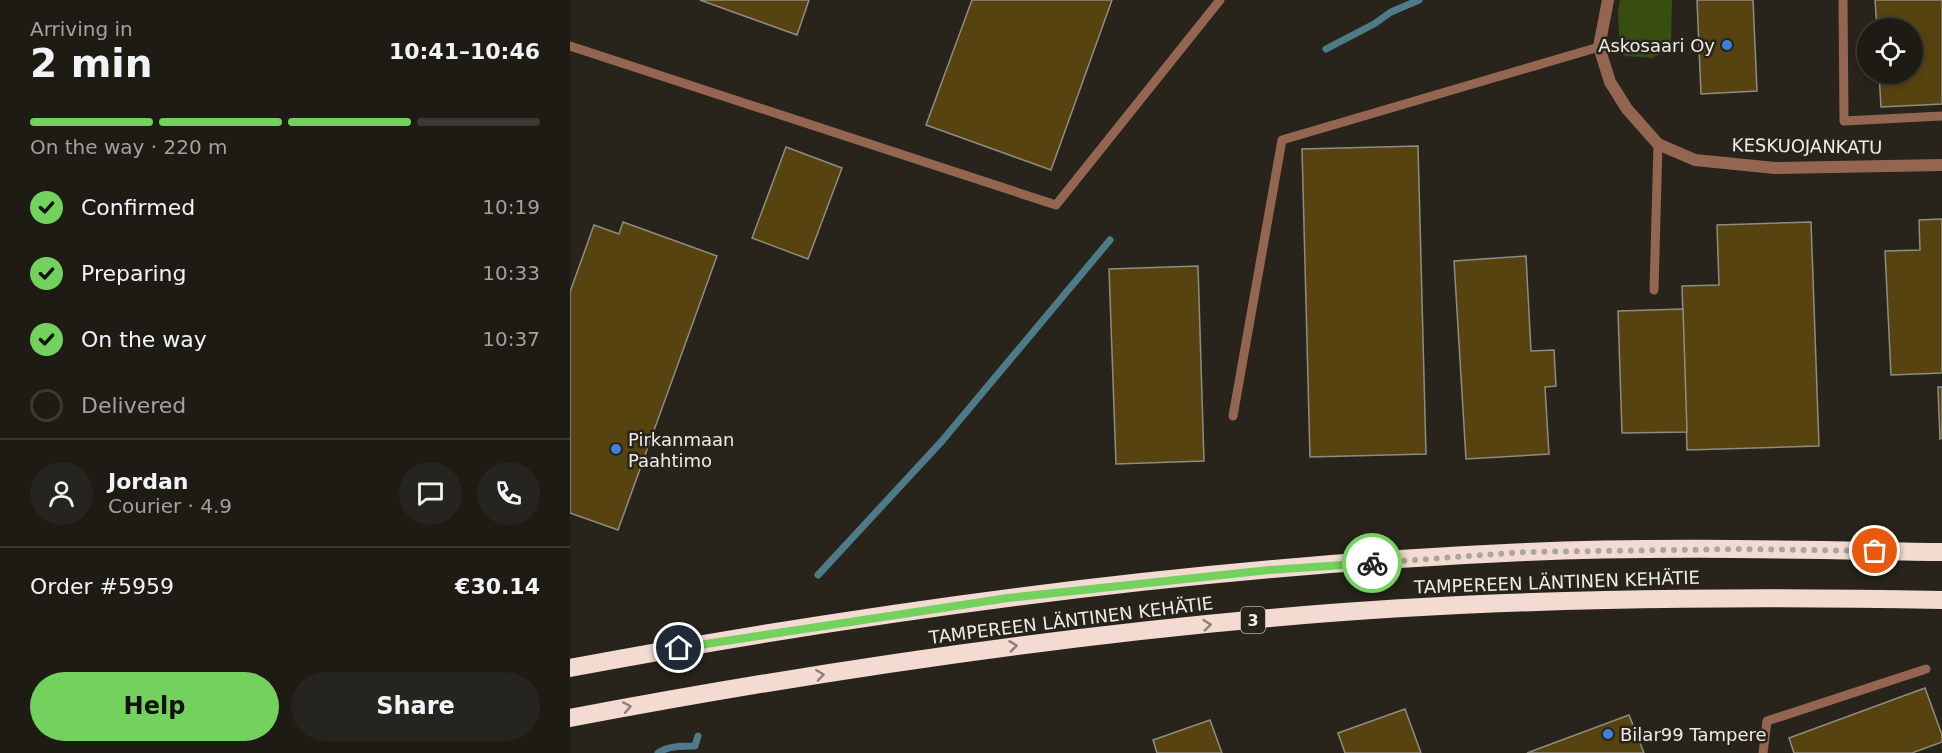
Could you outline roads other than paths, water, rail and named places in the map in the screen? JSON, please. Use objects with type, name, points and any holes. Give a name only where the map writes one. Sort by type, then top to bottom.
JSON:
[{"type":"highway","name":"TAMPEREEN LÄNTINEN KEHÄTIE","points":[[570,668],[722,639],[1008,598],[1269,570],[1526,552],[1741,549],[1942,552]]},
{"type":"highway","name":"TAMPEREEN LÄNTINEN KEHÄTIE","points":[[570,718],[719,690],[999,648],[1272,618],[1522,603],[1688,598],[1942,600]]},
{"type":"street","name":"KESKUOJANKATU","points":[[1608,0],[1599,47],[1610,82],[1628,109],[1658,144],[1695,160],[1775,168],[1942,165]]},
{"type":"lane","points":[[570,46],[1056,205],[1220,0]]},
{"type":"lane","points":[[1843,0],[1844,121],[1942,116]]},
{"type":"lane","points":[[1233,416],[1282,140],[1599,47]]},
{"type":"lane","points":[[1654,291],[1658,144]]},
{"type":"lane","points":[[1763,753],[1767,721],[1926,669]]},
{"type":"waterway","points":[[1326,49],[1374,24],[1391,12],[1419,0]]},
{"type":"waterway","points":[[818,575],[942,441],[1110,240]]},
{"type":"waterway","points":[[658,753],[680,746],[695,746],[698,736]]},
{"type":"place","name":"Askosaari Oy","points":[[1727,45]]},
{"type":"place","name":"Pirkanmaan Paahtimo","points":[[616,449]]},
{"type":"place","name":"Bilar99 Tampere","points":[[1608,734]]}]
